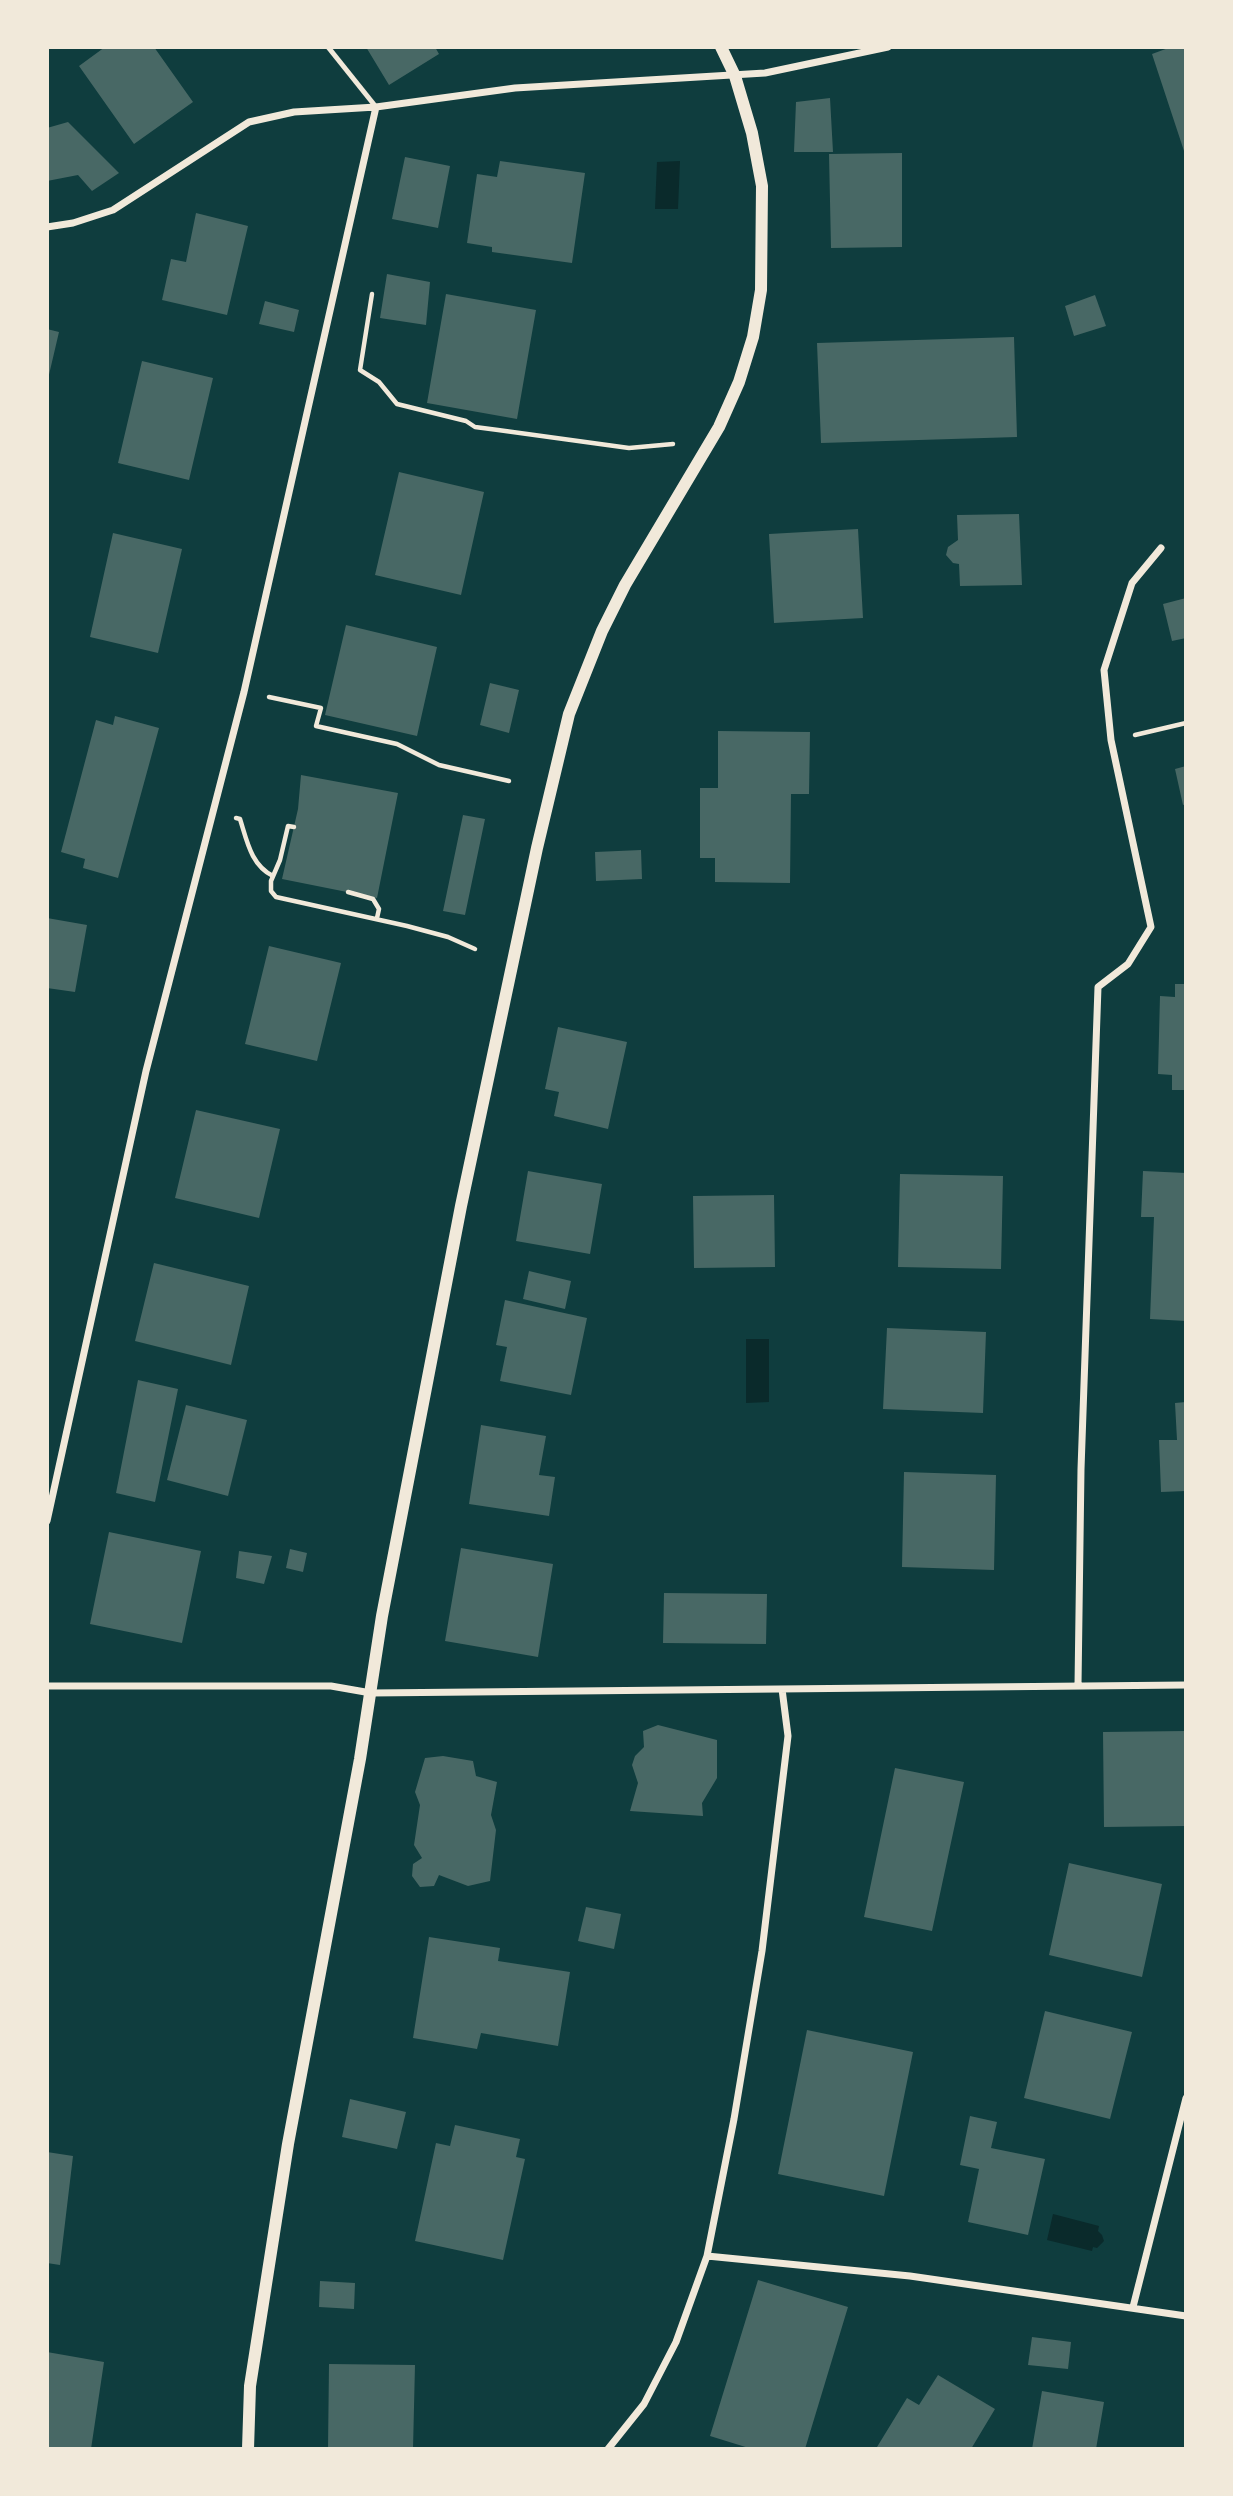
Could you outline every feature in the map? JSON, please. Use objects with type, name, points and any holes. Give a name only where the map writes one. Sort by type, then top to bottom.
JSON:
[{"type":"street","points":[[248,2449],[250,2386],[288,2144],[371,1693],[384,1606],[461,1206],[537,848],[569,713],[602,631],[625,585],[719,427],[739,382],[753,337],[761,290],[762,187],[752,133],[735,76],[721,47]]},
{"type":"street","points":[[47,228],[113,210],[249,122],[295,113],[376,107],[515,88],[765,73],[888,47]]},
{"type":"street","points":[[47,1521],[146,1071],[241,703],[376,107]]},
{"type":"street","points":[[1078,1685],[1081,1469],[1098,987],[1128,964],[1151,927],[1111,740],[1104,670],[1132,583],[1161,548]]},
{"type":"street","points":[[47,1686],[331,1686],[371,1693],[1186,1685]]},
{"type":"street","points":[[608,2449],[644,2404],[676,2342],[707,2256],[734,2119],[762,1951],[788,1736],[782,1689]]},
{"type":"street","points":[[1133,2307],[1186,2098]]},
{"type":"street","points":[[707,2256],[910,2276],[1186,2316]]},
{"type":"lane","points":[[328,47],[376,107]]},
{"type":"path","points":[[372,294],[360,370],[379,382],[397,404],[498,430],[629,447],[673,444]]},
{"type":"path","points":[[299,703],[321,708],[316,726],[397,744],[418,752],[439,765],[509,781]]},
{"type":"path","points":[[1111,740],[1186,723]]},
{"type":"path","points":[[240,820],[255,861],[263,871],[273,876]]},
{"type":"path","points":[[294,827],[288,826],[280,860],[273,876],[271,891],[276,897],[377,918],[448,937],[475,949]]},
{"type":"path","points":[[348,892],[373,899],[379,909],[377,918]]},
{"type":"water","points":[[680,161],[678,209],[655,209],[657,162]]},
{"type":"water","points":[[746,1339],[769,1339],[769,1402],[746,1403]]},
{"type":"water","points":[[1053,2214],[1099,2226],[1098,2231],[1104,2241],[1097,2248],[1093,2247],[1092,2251],[1047,2240]]},
{"type":"building","points":[[105,47],[154,47],[193,102],[134,144],[79,66]]},
{"type":"building","points":[[366,47],[435,47],[439,54],[389,85]]},
{"type":"building","points":[[1171,47],[1186,47],[1185,154],[1152,54]]},
{"type":"building","points":[[830,98],[833,152],[794,152],[796,102]]},
{"type":"building","points":[[68,122],[119,173],[92,191],[78,175],[47,181],[47,128]]},
{"type":"building","points":[[902,153],[902,247],[831,248],[829,154]]},
{"type":"building","points":[[405,157],[450,166],[438,228],[392,219]]},
{"type":"building","points":[[500,161],[585,173],[572,263],[492,252],[492,247],[467,243],[477,174],[497,177]]},
{"type":"building","points":[[196,213],[248,226],[227,315],[162,300],[171,259],[186,262]]},
{"type":"building","points":[[387,274],[430,282],[426,325],[380,318]]},
{"type":"building","points":[[446,294],[536,310],[517,419],[427,403]]},
{"type":"building","points":[[1095,295],[1106,326],[1074,336],[1065,306]]},
{"type":"building","points":[[265,301],[299,310],[294,332],[259,324]]},
{"type":"building","points":[[47,329],[59,332],[48,379],[47,379]]},
{"type":"building","points":[[1014,337],[1017,437],[821,443],[817,343]]},
{"type":"building","points":[[142,361],[213,378],[189,480],[118,463]]},
{"type":"building","points":[[399,472],[484,492],[461,595],[375,575]]},
{"type":"building","points":[[1019,514],[1022,585],[960,586],[959,564],[953,563],[946,555],[948,547],[958,540],[957,515]]},
{"type":"building","points":[[858,529],[863,618],[774,623],[769,534]]},
{"type":"building","points":[[113,533],[182,549],[158,653],[90,637]]},
{"type":"building","points":[[1186,598],[1186,638],[1172,641],[1163,604]]},
{"type":"building","points":[[346,625],[437,647],[417,736],[325,715]]},
{"type":"building","points":[[490,683],[519,690],[509,733],[480,725]]},
{"type":"building","points":[[115,716],[159,728],[118,878],[83,868],[85,859],[61,852],[96,720],[113,725]]},
{"type":"building","points":[[718,731],[810,732],[809,794],[791,794],[790,883],[715,882],[715,858],[700,858],[700,788],[718,788]]},
{"type":"building","points":[[1186,766],[1186,804],[1183,805],[1175,769]]},
{"type":"building","points":[[301,775],[398,793],[377,898],[282,879],[298,809]]},
{"type":"building","points":[[463,815],[485,819],[465,915],[443,911]]},
{"type":"building","points":[[641,850],[642,879],[596,881],[595,852]]},
{"type":"building","points":[[47,918],[87,925],[75,992],[47,988]]},
{"type":"building","points":[[269,946],[341,963],[317,1061],[245,1044]]},
{"type":"building","points":[[1175,984],[1186,984],[1186,1090],[1172,1090],[1172,1075],[1158,1074],[1160,996],[1175,997]]},
{"type":"building","points":[[558,1027],[627,1042],[608,1129],[554,1116],[559,1092],[545,1089]]},
{"type":"building","points":[[196,1110],[280,1129],[259,1218],[175,1198]]},
{"type":"building","points":[[528,1171],[602,1184],[590,1254],[516,1241]]},
{"type":"building","points":[[1143,1171],[1186,1173],[1186,1321],[1150,1319],[1154,1217],[1141,1217]]},
{"type":"building","points":[[900,1174],[1003,1176],[1001,1269],[898,1267]]},
{"type":"building","points":[[774,1195],[775,1267],[694,1268],[693,1196]]},
{"type":"building","points":[[154,1263],[249,1286],[231,1365],[135,1341]]},
{"type":"building","points":[[529,1271],[571,1281],[565,1309],[523,1299]]},
{"type":"building","points":[[505,1300],[587,1318],[571,1395],[500,1381],[507,1347],[496,1345]]},
{"type":"building","points":[[887,1328],[986,1332],[983,1413],[883,1409]]},
{"type":"building","points":[[138,1380],[178,1389],[155,1502],[116,1493]]},
{"type":"building","points":[[1186,1402],[1186,1491],[1161,1492],[1159,1440],[1177,1440],[1175,1403]]},
{"type":"building","points":[[186,1405],[247,1420],[228,1496],[167,1480]]},
{"type":"building","points":[[481,1425],[546,1436],[539,1475],[555,1477],[549,1516],[469,1504]]},
{"type":"building","points":[[904,1472],[996,1475],[994,1570],[902,1567]]},
{"type":"building","points":[[109,1532],[201,1551],[182,1643],[90,1624]]},
{"type":"building","points":[[461,1548],[553,1564],[538,1657],[445,1641]]},
{"type":"building","points":[[290,1549],[307,1553],[303,1572],[286,1568]]},
{"type":"building","points":[[239,1551],[272,1556],[264,1584],[236,1578]]},
{"type":"building","points":[[664,1593],[767,1594],[766,1644],[663,1643]]},
{"type":"building","points":[[658,1725],[717,1740],[717,1778],[702,1803],[703,1816],[630,1811],[638,1783],[632,1765],[635,1756],[644,1747],[643,1731]]},
{"type":"building","points":[[1186,1731],[1186,1826],[1104,1827],[1103,1732]]},
{"type":"building","points":[[443,1756],[473,1761],[476,1776],[497,1782],[491,1815],[496,1830],[490,1881],[468,1886],[439,1875],[434,1886],[420,1887],[412,1876],[413,1864],[422,1858],[414,1845],[420,1805],[415,1792],[425,1758]]},
{"type":"building","points":[[895,1768],[964,1782],[932,1931],[864,1917]]},
{"type":"building","points":[[1069,1863],[1162,1884],[1142,1977],[1049,1955]]},
{"type":"building","points":[[586,1907],[621,1914],[614,1949],[578,1941]]},
{"type":"building","points":[[429,1937],[500,1948],[498,1961],[570,1972],[558,2046],[481,2033],[477,2049],[413,2038]]},
{"type":"building","points":[[1045,2011],[1132,2032],[1110,2119],[1024,2098]]},
{"type":"building","points":[[807,2030],[913,2052],[884,2196],[778,2174]]},
{"type":"building","points":[[350,2099],[406,2112],[397,2149],[342,2137]]},
{"type":"building","points":[[970,2116],[997,2122],[991,2148],[1045,2159],[1028,2235],[968,2222],[979,2169],[960,2165]]},
{"type":"building","points":[[455,2125],[520,2139],[516,2157],[525,2159],[503,2260],[415,2241],[436,2143],[450,2146]]},
{"type":"building","points":[[47,2152],[73,2156],[60,2265],[47,2263]]},
{"type":"building","points":[[758,2280],[848,2307],[805,2449],[752,2449],[710,2436]]},
{"type":"building","points":[[320,2281],[355,2283],[354,2309],[319,2307]]},
{"type":"building","points":[[1032,2337],[1071,2342],[1068,2369],[1028,2365]]},
{"type":"building","points":[[47,2352],[104,2362],[91,2449],[47,2449]]},
{"type":"building","points":[[329,2364],[415,2365],[413,2449],[328,2449]]},
{"type":"building","points":[[938,2375],[995,2409],[971,2449],[877,2447],[907,2398],[919,2405]]},
{"type":"building","points":[[1042,2391],[1104,2402],[1096,2449],[1032,2449]]}]
